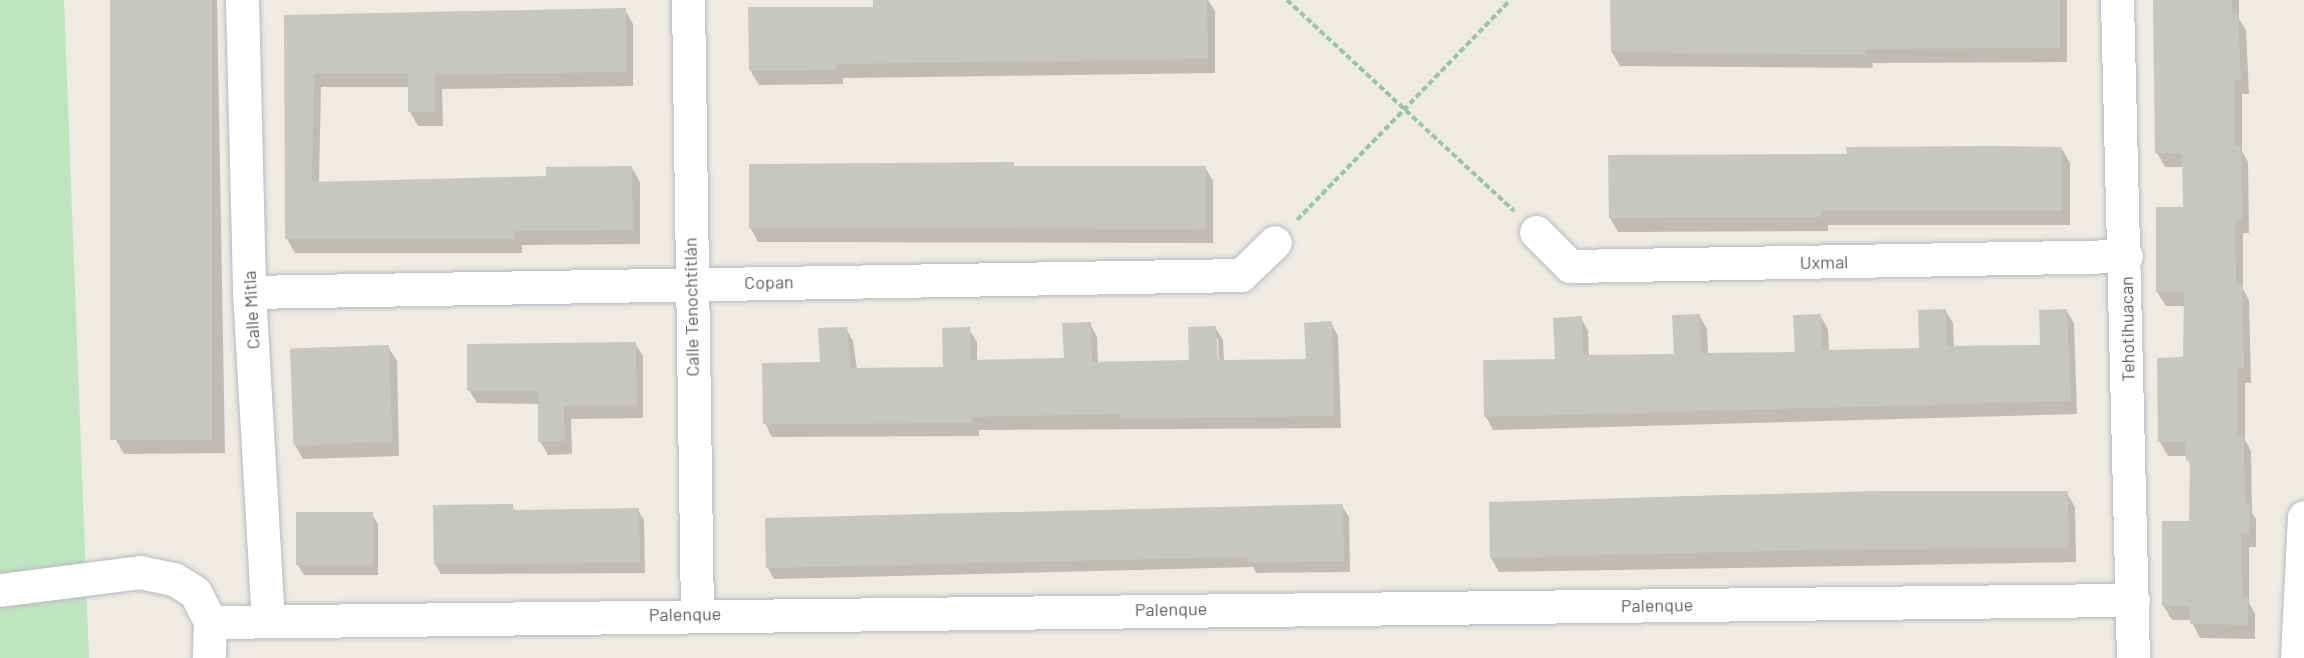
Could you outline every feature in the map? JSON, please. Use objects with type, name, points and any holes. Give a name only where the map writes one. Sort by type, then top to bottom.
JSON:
[{"type":"street","name":"Calle Mitla","points":[[242,0],[249,292],[268,619]]},
{"type":"street","name":"Calle Tenochtitlán","points":[[688,0],[690,283],[697,614]]},
{"type":"street","name":"Tehotihuacan","points":[[2117,0],[2126,256],[2133,658]]},
{"type":"street","name":"Uxmal","points":[[1536,232],[1570,266],[2126,256]]},
{"type":"street","name":"Copan","points":[[249,292],[1241,275],[1275,242]]},
{"type":"street","points":[[2297,658],[2304,517]]},
{"type":"street","points":[[0,590],[140,572],[174,579],[195,592],[210,622],[209,658]]},
{"type":"street","name":"Palenque","points":[[210,622],[268,619],[697,614],[2133,600]]},
{"type":"path","points":[[1287,0],[1536,232]]},
{"type":"path","points":[[1275,242],[1510,0]]},
{"type":"green space","points":[[0,0],[64,0],[89,658],[0,658]]},
{"type":"building","points":[[110,0],[212,0],[212,440],[110,440]]},
{"type":"building","points":[[873,0],[1207,0],[1208,59],[836,64],[836,70],[749,71],[748,7],[873,7]]},
{"type":"building","points":[[1610,0],[2060,0],[2060,48],[1865,49],[1865,55],[1611,52]]},
{"type":"building","points":[[2153,0],[2232,0],[2232,15],[2238,14],[2241,80],[2234,80],[2234,146],[2241,146],[2242,219],[2235,220],[2236,285],[2242,284],[2244,369],[2237,369],[2237,435],[2244,435],[2245,504],[2249,503],[2249,533],[2241,533],[2242,598],[2248,598],[2248,625],[2190,624],[2190,606],[2162,606],[2162,521],[2189,521],[2190,461],[2186,461],[2185,442],[2158,442],[2157,358],[2183,357],[2184,292],[2156,292],[2156,207],[2183,207],[2182,153],[2155,153]]},
{"type":"building","points":[[626,8],[626,72],[435,75],[435,112],[408,112],[408,73],[314,73],[312,182],[546,176],[546,167],[632,166],[633,230],[514,231],[515,239],[285,239],[284,15]]},
{"type":"building","points":[[1846,147],[2062,147],[2062,211],[1821,211],[1821,217],[1609,218],[1608,155],[1847,154]]},
{"type":"building","points":[[1014,162],[1014,166],[1206,166],[1206,229],[749,228],[749,164]]},
{"type":"building","points":[[1946,309],[1947,346],[2040,345],[2039,310],[2067,309],[2071,401],[1484,417],[1483,360],[1555,359],[1553,318],[1582,316],[1583,355],[1674,354],[1672,315],[1700,314],[1701,353],[1795,352],[1793,315],[1821,314],[1822,350],[1919,348],[1918,310]]},
{"type":"building","points":[[1332,321],[1334,416],[1120,419],[1120,414],[972,417],[972,423],[763,424],[762,363],[820,362],[818,328],[847,327],[851,368],[943,367],[942,328],[970,327],[971,360],[1064,358],[1062,323],[1091,322],[1092,362],[1189,360],[1188,327],[1216,326],[1218,360],[1306,359],[1304,323]]},
{"type":"building","points":[[636,342],[637,405],[564,406],[565,441],[538,442],[538,391],[467,391],[467,344]]},
{"type":"building","points":[[389,345],[392,442],[293,445],[290,348]]},
{"type":"building","points":[[1879,491],[2068,491],[2069,548],[1852,549],[1490,558],[1489,502]]},
{"type":"building","points":[[513,504],[513,510],[639,508],[640,563],[434,564],[433,505]]},
{"type":"building","points":[[1343,504],[1344,561],[1248,563],[1248,557],[766,568],[765,518]]},
{"type":"building","points":[[296,512],[373,512],[373,565],[296,565]]}]
